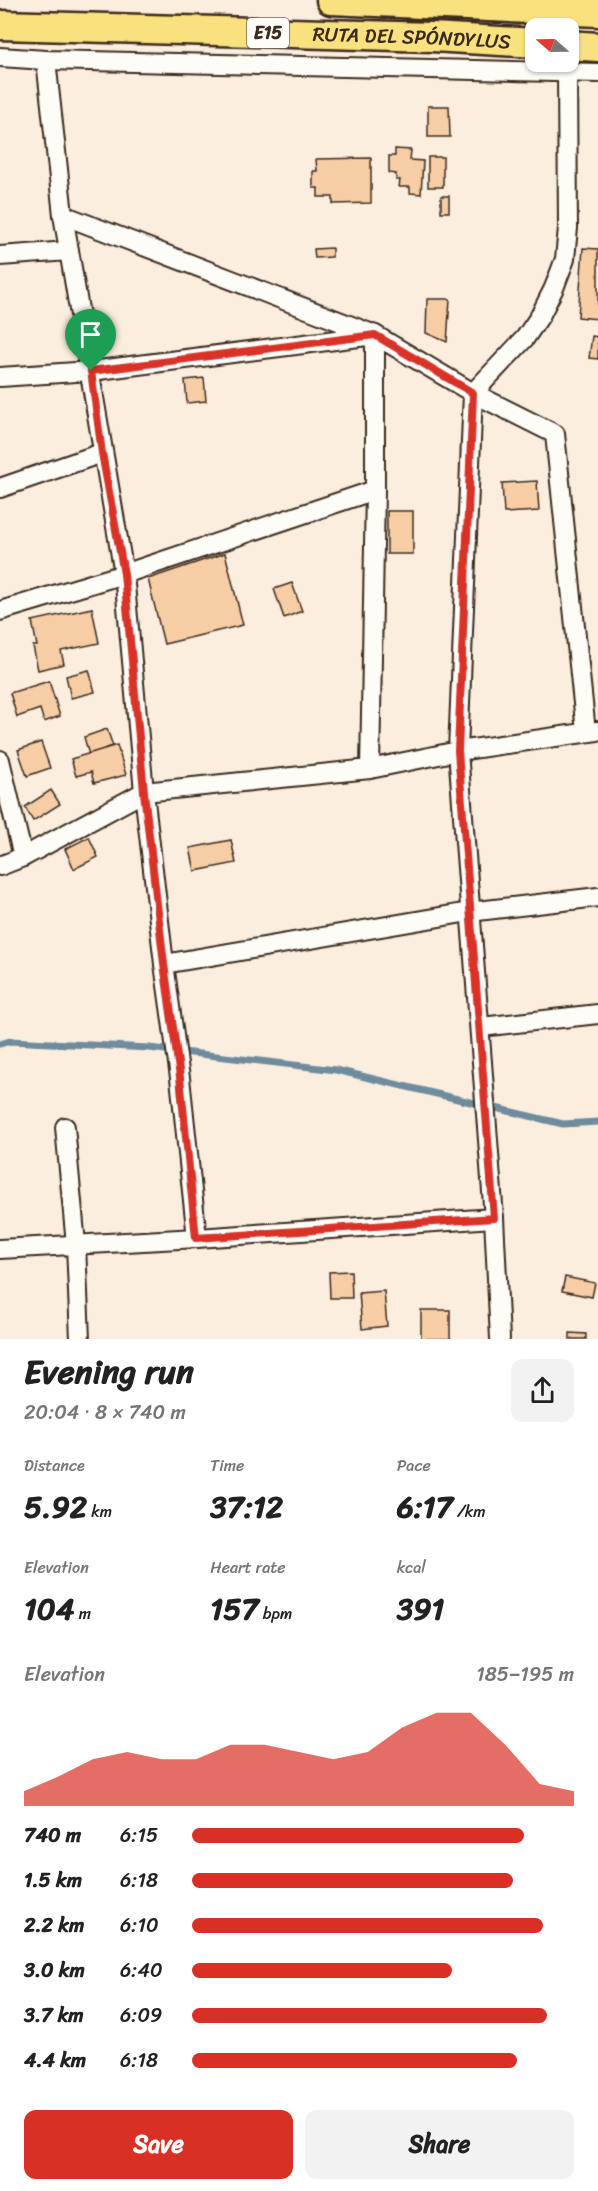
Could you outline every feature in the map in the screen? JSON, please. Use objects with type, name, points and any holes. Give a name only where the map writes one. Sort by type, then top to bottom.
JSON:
[{"type":"highway","name":"RUTA DEL SPÓNDYLUS","points":[[331,0],[598,12]]},
{"type":"highway","name":"RUTA DEL SPÓNDYLUS","points":[[0,25],[432,37],[525,42]]},
{"type":"highway","points":[[579,54],[598,47]]},
{"type":"street","points":[[0,57],[46,60],[525,58]]},
{"type":"street","points":[[46,60],[63,214],[124,574],[144,792],[180,1077],[196,1238]]},
{"type":"street","points":[[579,64],[598,73]]},
{"type":"street","points":[[500,1339],[481,1028],[469,912],[458,751],[473,393],[525,338],[540,316],[565,259],[568,228],[568,72]]},
{"type":"street","points":[[0,866],[144,792],[370,769],[458,751],[592,732],[555,434],[473,393],[375,335],[63,214]]},
{"type":"street","points":[[0,256],[69,251]]},
{"type":"street","points":[[0,377],[91,371],[375,335]]},
{"type":"street","points":[[370,769],[375,335]]},
{"type":"street","points":[[0,488],[102,453]]},
{"type":"street","points":[[0,611],[124,574],[375,490]]},
{"type":"street","points":[[0,760],[22,856]]},
{"type":"street","points":[[164,964],[469,912],[598,897]]},
{"type":"street","points":[[481,1028],[598,1014]]},
{"type":"street","points":[[65,1127],[76,1245],[80,1339]]},
{"type":"street","points":[[0,1249],[494,1218]]},
{"type":"building","points":[[428,106],[449,106],[450,137],[428,137]]},
{"type":"building","points":[[395,149],[411,150],[410,160],[423,161],[421,194],[410,193],[410,187],[399,187],[400,180],[396,180],[396,174],[389,173],[389,156],[395,156]]},
{"type":"building","points":[[428,157],[443,157],[443,187],[428,187]]},
{"type":"building","points":[[371,158],[371,203],[333,204],[333,197],[318,197],[318,188],[313,188],[313,171],[317,171],[316,159]]},
{"type":"building","points":[[441,196],[449,196],[449,212],[441,212]]},
{"type":"building","points":[[332,248],[332,257],[315,258],[314,249]]},
{"type":"building","points":[[583,248],[598,249],[598,319],[578,317]]},
{"type":"building","points":[[427,299],[450,299],[447,342],[426,333]]},
{"type":"building","points":[[592,336],[598,337],[598,359],[589,358]]},
{"type":"building","points":[[204,378],[206,401],[187,403],[185,380]]},
{"type":"building","points":[[537,481],[539,511],[504,513],[502,483]]},
{"type":"building","points":[[387,511],[413,511],[413,554],[387,554]]},
{"type":"building","points":[[225,553],[243,625],[164,644],[148,579]]},
{"type":"building","points":[[292,583],[302,611],[284,618],[274,589]]},
{"type":"building","points":[[92,608],[99,643],[61,651],[64,664],[38,670],[33,646],[37,646],[32,621]]},
{"type":"building","points":[[89,670],[95,692],[71,698],[66,676]]},
{"type":"building","points":[[49,681],[60,716],[44,722],[40,709],[17,717],[10,693]]},
{"type":"building","points":[[107,729],[113,746],[89,755],[84,737]]},
{"type":"building","points":[[41,742],[50,768],[27,776],[18,750]]},
{"type":"building","points":[[117,745],[126,775],[94,783],[91,772],[76,776],[71,759]]},
{"type":"building","points":[[51,790],[60,804],[33,821],[25,807]]},
{"type":"building","points":[[89,837],[98,857],[74,869],[65,849]]},
{"type":"building","points":[[231,840],[236,863],[195,871],[190,848]]},
{"type":"building","points":[[351,1271],[352,1298],[330,1298],[329,1272]]},
{"type":"building","points":[[565,1277],[595,1283],[592,1297],[562,1291]]},
{"type":"building","points":[[384,1291],[387,1326],[362,1329],[359,1293]]},
{"type":"building","points":[[421,1310],[450,1310],[450,1339],[421,1339]]},
{"type":"building","points":[[570,1333],[586,1334],[586,1339],[570,1339]]},
{"type":"waterway","points":[[0,1044],[10,1041],[149,1048],[336,1070],[563,1124],[598,1122]]},
{"type":"route","points":[[375,335],[473,393],[458,751],[494,1218],[196,1238],[180,1077],[144,792],[124,574],[102,453],[91,371],[375,335]]}]
